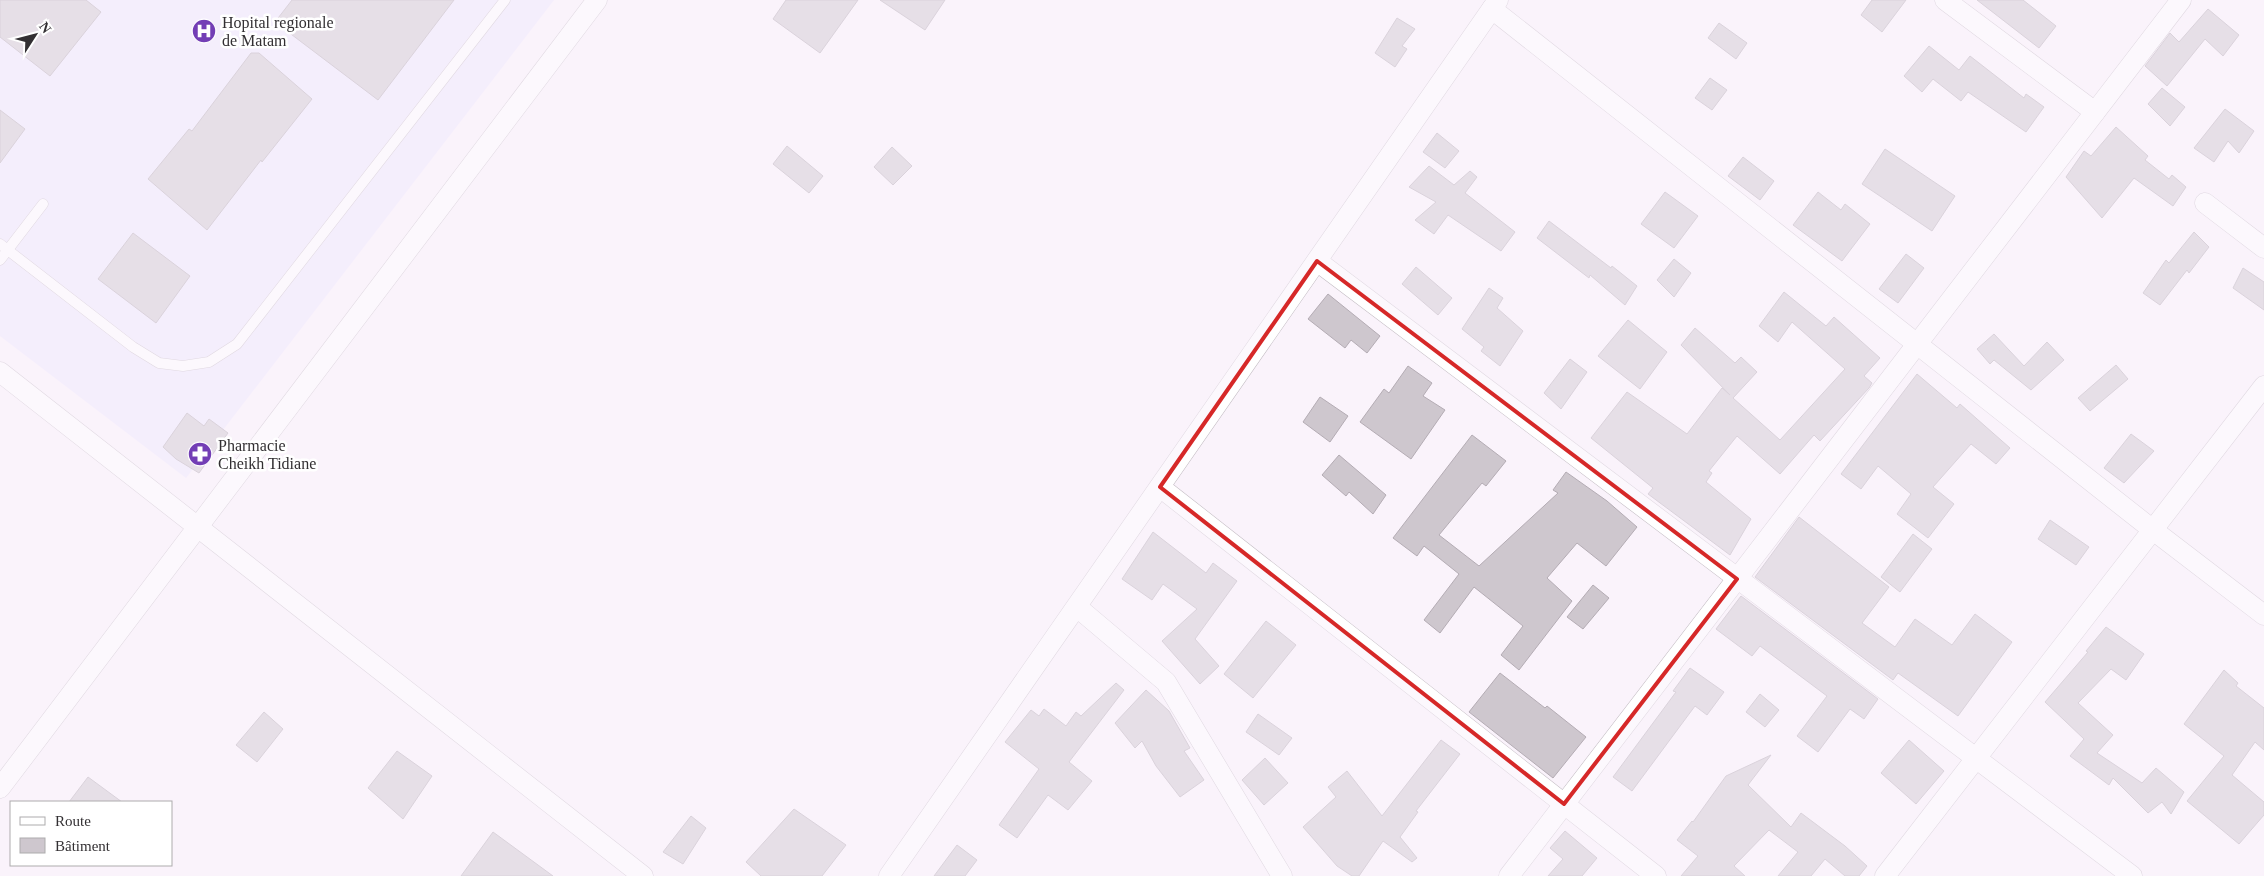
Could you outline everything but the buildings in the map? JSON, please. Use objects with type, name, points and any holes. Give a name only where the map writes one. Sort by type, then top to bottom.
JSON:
[{"type":"street","points":[[0,788],[597,0]]},
{"type":"street","points":[[1945,0],[2095,112]]},
{"type":"street","points":[[1509,876],[2181,0]]},
{"type":"street","points":[[890,876],[1495,5],[1917,344],[2264,615]]},
{"type":"street","points":[[2205,203],[2264,248]]},
{"type":"street","points":[[1316,262],[2132,876]]},
{"type":"street","points":[[0,372],[643,876]]},
{"type":"street","points":[[1885,876],[2264,386]]},
{"type":"street","points":[[1160,487],[1656,876]]},
{"type":"street","points":[[1076,606],[1166,682],[1282,876]]},
{"type":"lane","points":[[4,247],[133,348],[159,363],[184,366],[209,362],[237,344],[505,0]]},
{"type":"lane","points":[[0,260],[4,247],[44,204]]},
{"type":"highlighted area","points":[[1317,261],[1737,579],[1564,804],[1160,487]]},
{"type":"shaded area","points":[[0,0],[554,0],[186,478],[0,336]]},
{"type":"place","name":"Hopital regionale de Matam","points":[[204,31]]},
{"type":"place","name":"Pharmacie Cheikh Tidiane","points":[[200,454]]}]
